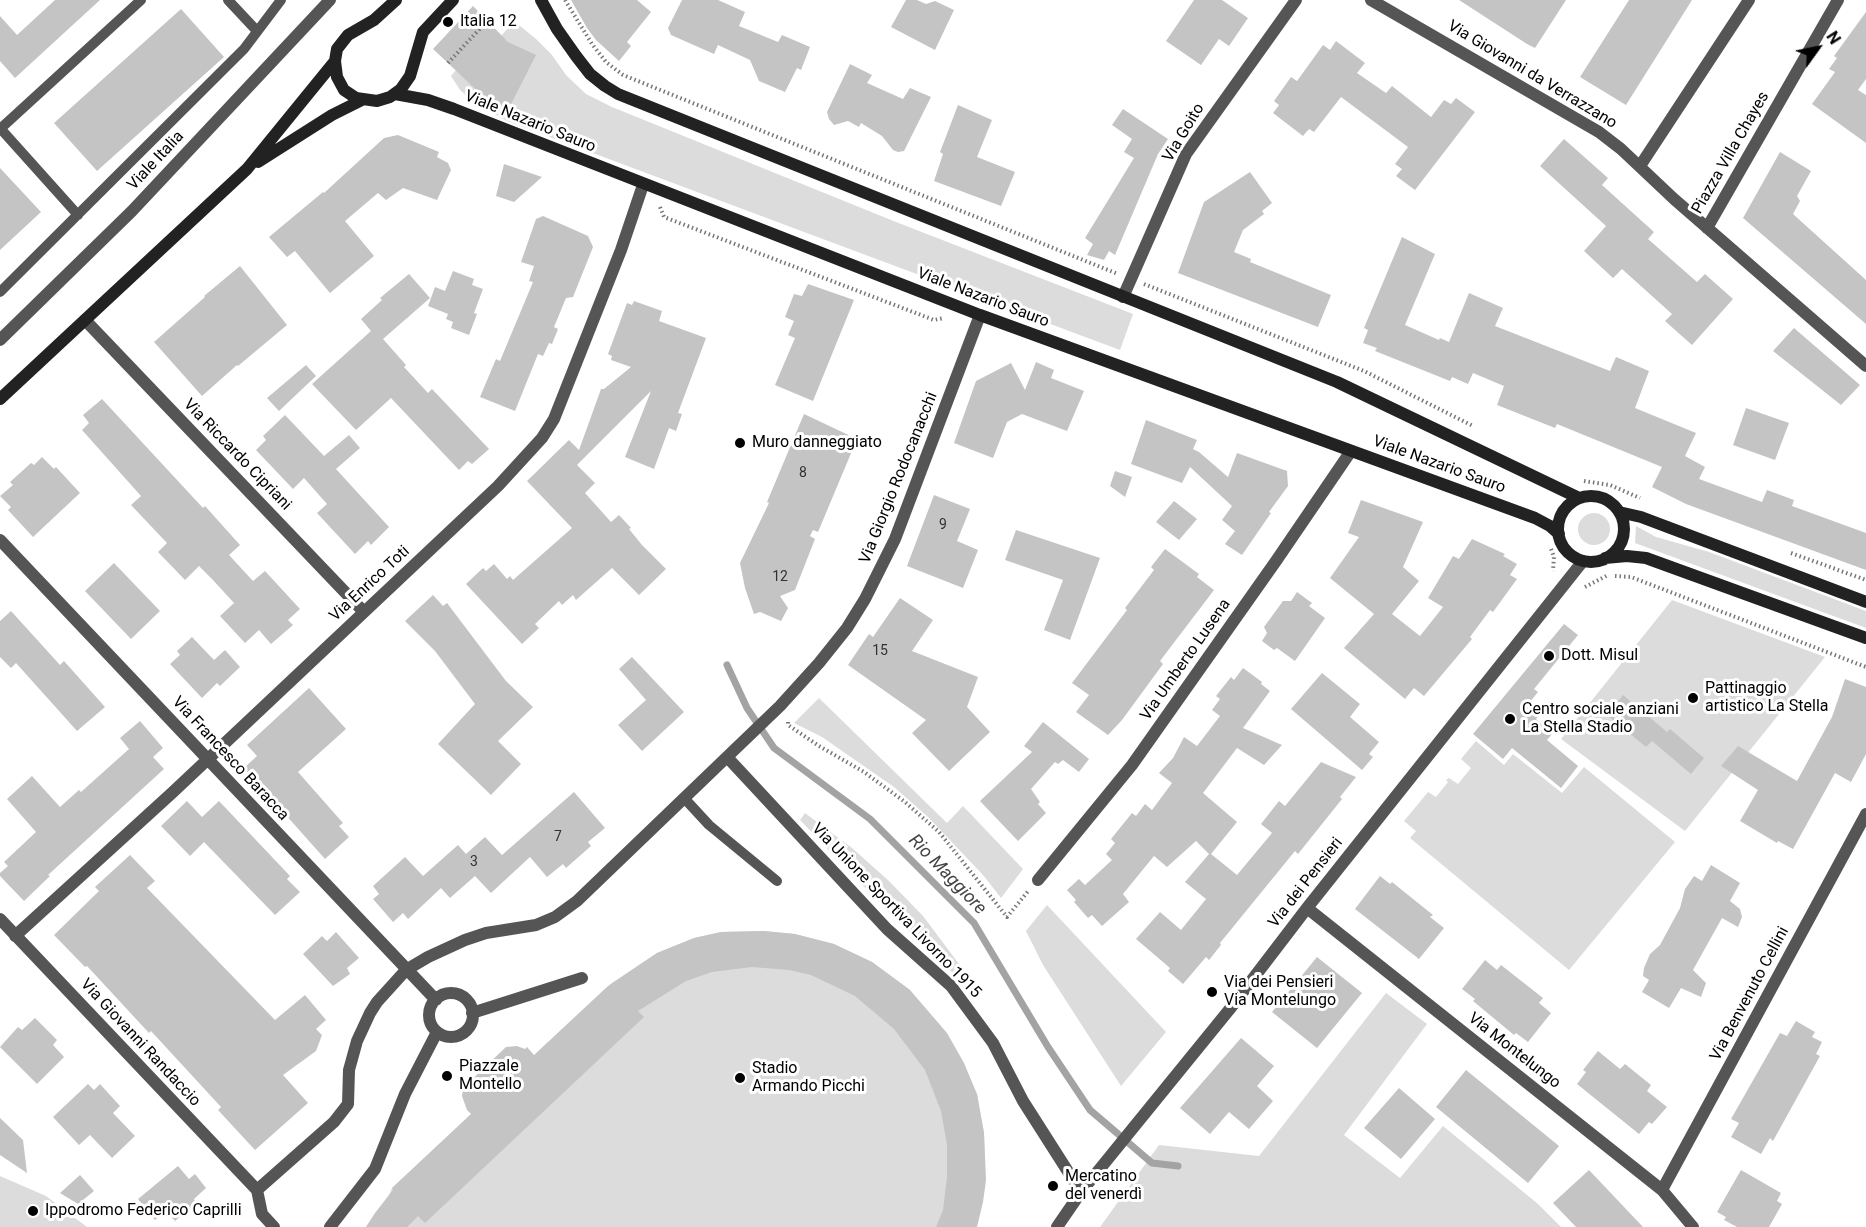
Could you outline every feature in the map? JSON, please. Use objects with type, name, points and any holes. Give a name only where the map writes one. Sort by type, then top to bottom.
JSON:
[{"type":"main road","points":[[0,399],[247,169],[334,62],[343,40],[374,20],[396,0]]},
{"type":"main road","points":[[334,62],[341,87],[352,96],[362,100],[377,101],[395,94],[410,76],[423,32],[453,0]]},
{"type":"main road","name":"Viale Nazario Sauro","points":[[541,0],[556,29],[590,74],[618,94],[1336,382],[1579,498]]},
{"type":"main road","name":"Viale Nazario Sauro","points":[[395,94],[428,100],[454,109],[980,315],[1535,518],[1559,534]]},
{"type":"main road","points":[[247,169],[332,115],[362,100]]},
{"type":"main road","points":[[1605,558],[1616,550],[1623,538],[1623,520],[1611,502],[1600,497],[1579,498],[1570,503],[1563,512],[1560,518],[1559,534],[1563,546],[1570,554],[1583,561],[1627,556],[1646,558],[1866,639]]},
{"type":"main road","points":[[1619,512],[1641,517],[1866,602]]},
{"type":"street","name":"Viale Italia","points":[[0,340],[132,211],[330,0]]},
{"type":"street","name":"Via Goito","points":[[1123,297],[1186,154],[1296,0]]},
{"type":"street","name":"Via Giovanni da Verrazzano","points":[[1371,0],[1577,118],[1599,132],[1640,166]]},
{"type":"street","points":[[1640,166],[1749,0]]},
{"type":"street","name":"Piazza Villa Chayes","points":[[1640,166],[1707,228],[1838,0]]},
{"type":"street","name":"Via Enrico Toti","points":[[15,936],[208,760],[498,486],[542,438],[558,409],[621,250],[644,184]]},
{"type":"street","points":[[1707,228],[1866,366]]},
{"type":"street","name":"Via Giorgio Rodocanacchi","points":[[735,749],[783,703],[819,663],[847,628],[879,573],[895,539],[980,315]]},
{"type":"street","name":"Via Riccardo Cipriani","points":[[86,320],[364,612]]},
{"type":"street","name":"Via Umberto Lusena","points":[[1038,880],[1132,765],[1351,451]]},
{"type":"street","name":"Via Francesco Baracca","points":[[0,540],[436,1000]]},
{"type":"street","name":"Via dei Pensieri","points":[[1058,1227],[1081,1192],[1230,1010],[1307,908],[1583,561]]},
{"type":"street","points":[[274,1227],[262,1214],[257,1190],[334,1122],[348,1104],[349,1070],[357,1041],[374,1007],[406,970],[465,940],[486,933],[536,925],[555,917],[577,901],[735,749]]},
{"type":"street","name":"Via Unione Sportiva Livorno 1915","points":[[735,749],[887,929],[951,986],[993,1043],[1023,1101],[1081,1192]]},
{"type":"street","name":"Via Benvenuto Cellini","points":[[1662,1190],[1866,814]]},
{"type":"street","name":"Via Montelungo","points":[[1307,908],[1662,1190],[1693,1227]]},
{"type":"street","name":"Via Giovanni Randaccio","points":[[0,919],[257,1190]]},
{"type":"street","points":[[472,1013],[582,978]]},
{"type":"street","points":[[447,994],[461,996],[471,1006],[472,1013],[469,1027],[458,1036],[444,1036],[432,1027],[429,1013],[436,1000],[447,994]]},
{"type":"street","points":[[330,1227],[375,1169],[405,1094],[437,1032]]},
{"type":"lane","points":[[78,215],[0,129],[141,0]]},
{"type":"lane","points":[[228,0],[257,31]]},
{"type":"lane","points":[[0,292],[244,49],[281,0]]},
{"type":"lane","points":[[685,799],[709,825],[777,881]]},
{"type":"path","points":[[565,0],[592,44],[606,62],[623,75],[1120,274]]},
{"type":"path","points":[[448,63],[487,21]]},
{"type":"path","points":[[644,184],[661,208],[664,217],[934,320],[948,316]]},
{"type":"path","points":[[1148,286],[1364,371],[1483,431]]},
{"type":"path","points":[[1576,480],[1610,485],[1648,501]]},
{"type":"path","points":[[1789,553],[1866,580]]},
{"type":"path","points":[[1580,593],[1584,587],[1607,575],[1631,577],[1866,667]]},
{"type":"path","points":[[783,703],[788,725],[864,772],[939,832],[1007,917],[1038,880]]},
{"type":"shaded area","points":[[514,21],[552,55],[566,75],[586,94],[612,107],[896,222],[1133,314],[1120,350],[507,121],[475,103],[460,90],[451,76],[456,70],[508,42],[501,36]]},
{"type":"shaded area","points":[[1594,513],[1606,517],[1610,529],[1606,541],[1594,545],[1582,541],[1578,529],[1582,517]]},
{"type":"shaded area","points":[[1636,526],[1656,537],[1709,552],[1866,611],[1866,628],[1635,543]]},
{"type":"shaded area","name":"Pattinaggio artistico La Stella","points":[[1672,600],[1825,657],[1685,831],[1561,739]]},
{"type":"shaded area","points":[[819,698],[947,823],[963,806],[1023,869],[1001,898],[983,875],[928,817],[894,787],[822,737],[794,723]]},
{"type":"shaded area","points":[[1476,741],[1504,765],[1513,754],[1562,793],[1584,767],[1675,842],[1569,970],[1410,838],[1416,831],[1404,821],[1428,792],[1436,797],[1449,778],[1458,784],[1471,768],[1461,759]]},
{"type":"shaded area","points":[[805,813],[852,848],[923,916],[971,980],[965,986],[899,923],[800,820]]},
{"type":"shaded area","points":[[1047,905],[1166,1032],[1121,1086],[1043,965],[1026,931]]},
{"type":"shaded area","name":"Stadio Armando Picchi","points":[[764,931],[795,934],[834,944],[872,962],[910,990],[977,1094],[984,1133],[985,1180],[976,1227],[366,1227],[392,1188],[612,983],[657,953],[694,938],[721,932]]},
{"type":"shaded area","points":[[1386,993],[1427,1024],[1344,1135],[1400,1178],[1443,1126],[1538,1204],[1561,1227],[1100,1227],[1159,1145],[1259,1156]]},
{"type":"shaded area","name":"Ippodromo Federico Caprilli","points":[[0,1176],[46,1196],[87,1227],[0,1227]]},
{"type":"building","points":[[55,0],[100,0],[15,78],[0,61],[0,16],[17,35]]},
{"type":"building","points":[[571,0],[637,0],[651,12],[627,42],[631,46],[619,61],[596,40]]},
{"type":"building","points":[[682,0],[718,0],[745,12],[739,26],[778,42],[782,35],[810,47],[801,70],[797,68],[785,92],[759,81],[750,60],[718,45],[714,54],[671,35],[668,28]]},
{"type":"building","points":[[906,0],[917,0],[926,4],[935,1],[954,10],[935,50],[891,27]]},
{"type":"building","points":[[1194,0],[1222,0],[1248,18],[1229,46],[1219,39],[1201,65],[1166,41]]},
{"type":"building","points":[[1459,0],[1566,0],[1535,48]]},
{"type":"building","points":[[1629,0],[1692,0],[1626,105],[1580,77]]},
{"type":"building","points":[[473,6],[508,42],[536,55],[508,110],[486,99],[433,49]]},
{"type":"building","points":[[181,9],[224,57],[97,171],[54,123]]},
{"type":"building","points":[[1866,12],[1866,79],[1858,90],[1866,95],[1866,143],[1812,104],[1835,72],[1829,69],[1837,58],[1834,56]]},
{"type":"building","points":[[1336,41],[1365,63],[1357,73],[1386,93],[1392,86],[1431,117],[1444,100],[1451,104],[1456,98],[1475,112],[1415,190],[1396,176],[1402,169],[1395,164],[1408,147],[1341,97],[1314,132],[1309,129],[1303,136],[1273,113],[1279,105],[1274,101],[1291,77],[1297,81],[1323,45],[1330,50]]},
{"type":"building","points":[[850,64],[872,75],[867,83],[903,99],[910,88],[931,97],[904,151],[893,150],[882,136],[861,123],[859,127],[848,121],[834,125],[829,119],[827,112]]},
{"type":"building","points":[[958,105],[992,120],[977,157],[1015,172],[1001,206],[934,181],[943,154],[940,152]]},
{"type":"building","points":[[1123,109],[1168,139],[1158,154],[1115,255],[1109,251],[1104,260],[1087,255],[1093,244],[1085,238],[1134,158],[1124,152],[1132,139],[1112,125]]},
{"type":"building","points":[[398,135],[439,152],[437,157],[448,163],[451,170],[437,200],[403,188],[386,200],[378,193],[345,221],[374,256],[330,293],[295,251],[287,257],[269,237],[324,193],[384,138]]},
{"type":"building","points":[[1564,139],[1608,178],[1602,185],[1654,232],[1648,239],[1697,282],[1705,274],[1733,299],[1692,345],[1665,321],[1672,314],[1622,269],[1613,278],[1584,251],[1606,226],[1540,166]]},
{"type":"building","points":[[1780,152],[1811,171],[1797,196],[1800,201],[1793,214],[1866,280],[1866,324],[1743,218]]},
{"type":"building","points":[[504,164],[542,177],[514,202],[496,196]]},
{"type":"building","points":[[0,168],[41,212],[0,250]]},
{"type":"building","points":[[1250,172],[1272,203],[1262,211],[1264,214],[1243,230],[1234,252],[1251,259],[1250,262],[1331,295],[1318,327],[1178,273],[1204,202]]},
{"type":"building","points":[[543,216],[588,236],[593,247],[573,297],[566,298],[554,327],[558,329],[552,344],[549,343],[543,356],[538,354],[515,411],[480,397],[496,359],[500,361],[533,282],[529,281],[534,266],[521,262],[536,219]]},
{"type":"building","points":[[1402,237],[1435,254],[1405,325],[1449,342],[1469,293],[1503,308],[1495,326],[1610,371],[1616,357],[1649,371],[1635,408],[1696,433],[1685,456],[1705,467],[1699,479],[1762,502],[1767,490],[1794,500],[1792,506],[1866,533],[1866,570],[1686,504],[1652,487],[1662,467],[1557,424],[1555,428],[1497,405],[1504,386],[1473,373],[1468,384],[1452,377],[1450,381],[1375,351],[1377,348],[1363,343],[1368,330],[1364,328]]},
{"type":"building","points":[[240,266],[287,325],[202,396],[154,342]]},
{"type":"building","points":[[453,271],[474,279],[472,285],[483,289],[469,335],[451,328],[453,322],[446,319],[448,314],[428,306],[435,287],[445,291]]},
{"type":"building","points":[[409,274],[430,298],[383,339],[428,393],[432,389],[489,449],[472,464],[468,461],[459,470],[391,398],[356,430],[312,384],[371,331],[361,319],[382,300],[380,298]]},
{"type":"building","points":[[808,284],[854,300],[813,401],[775,385],[795,338],[788,335],[794,321],[785,317],[794,294],[802,296]]},
{"type":"building","points":[[634,301],[662,311],[659,321],[706,338],[678,413],[682,414],[676,431],[669,428],[654,469],[625,457],[651,391],[577,465],[595,483],[585,493],[611,522],[619,515],[642,545],[666,569],[639,595],[612,568],[576,600],[573,595],[562,605],[559,601],[535,624],[539,628],[522,644],[466,584],[483,568],[486,571],[494,564],[507,579],[510,576],[513,580],[572,528],[527,481],[569,440],[579,450],[601,389],[631,367],[611,360],[612,356],[608,354],[627,303],[632,305]]},
{"type":"building","points":[[1794,328],[1860,385],[1841,405],[1773,351]]},
{"type":"building","points":[[1036,362],[1054,370],[1051,378],[1084,391],[1067,431],[1022,414],[1007,422],[993,458],[954,443],[976,381],[1011,363],[1025,390]]},
{"type":"building","points":[[306,365],[316,376],[279,411],[267,398]]},
{"type":"building","points":[[102,399],[240,545],[229,555],[253,581],[265,571],[300,609],[288,620],[293,625],[271,644],[259,630],[245,643],[220,616],[234,603],[212,579],[199,566],[185,580],[158,552],[167,543],[131,505],[141,496],[82,430],[89,423],[83,415]]},
{"type":"building","points":[[1746,408],[1789,423],[1775,460],[1733,445]]},
{"type":"building","points":[[804,414],[857,439],[818,532],[813,530],[810,536],[815,539],[795,590],[780,596],[788,608],[781,621],[760,612],[754,614],[740,563],[769,503],[767,502]]},
{"type":"building","points":[[285,415],[324,456],[349,435],[360,448],[336,469],[389,527],[371,545],[368,541],[355,554],[317,513],[327,504],[304,478],[293,489],[256,450],[266,440],[263,436]]},
{"type":"building","points":[[1146,420],[1197,440],[1193,449],[1228,477],[1237,453],[1287,471],[1288,486],[1242,555],[1225,544],[1235,531],[1222,520],[1232,506],[1190,467],[1182,483],[1131,464]]},
{"type":"building","points":[[42,457],[54,469],[56,467],[80,493],[33,537],[8,510],[11,507],[0,496],[13,485],[10,482],[31,463],[34,465]]},
{"type":"building","points":[[1115,471],[1132,477],[1125,497],[1110,486]]},
{"type":"building","points":[[934,495],[970,509],[957,541],[978,550],[963,588],[907,566]]},
{"type":"building","points":[[1361,500],[1423,522],[1403,567],[1419,581],[1392,614],[1420,636],[1443,607],[1428,598],[1453,556],[1459,559],[1472,539],[1505,554],[1503,556],[1517,564],[1510,575],[1517,579],[1493,612],[1490,610],[1470,637],[1472,639],[1424,696],[1414,688],[1405,699],[1344,648],[1374,614],[1330,578],[1359,537],[1348,533]]},
{"type":"building","points":[[1174,501],[1197,519],[1179,540],[1156,522]]},
{"type":"building","points":[[1016,530],[1100,558],[1070,640],[1044,630],[1063,580],[1005,560]]},
{"type":"building","points":[[1165,549],[1199,574],[1197,577],[1214,590],[1160,661],[1163,664],[1122,720],[1108,735],[1076,712],[1089,695],[1072,683],[1127,610],[1125,608],[1154,570],[1151,567]]},
{"type":"building","points":[[114,563],[160,611],[131,639],[85,591]]},
{"type":"building","points":[[1297,592],[1312,603],[1309,606],[1325,618],[1295,661],[1262,641],[1267,633],[1264,627],[1283,601],[1291,601]]},
{"type":"building","points":[[433,595],[443,606],[447,603],[506,681],[533,707],[498,741],[521,764],[491,795],[438,744],[475,704],[435,651],[405,621]]},
{"type":"building","points":[[900,598],[933,620],[912,651],[978,677],[967,707],[990,732],[949,771],[912,733],[926,720],[848,665],[869,634],[873,637]]},
{"type":"building","points":[[11,611],[60,665],[64,661],[105,707],[77,731],[16,663],[11,668],[0,657],[0,621]]},
{"type":"building","points":[[1564,624],[1578,635],[1534,689],[1538,692],[1529,703],[1541,713],[1536,719],[1553,733],[1547,740],[1578,766],[1561,788],[1512,748],[1503,759],[1473,734]]},
{"type":"building","points":[[192,637],[214,660],[225,650],[240,667],[220,686],[217,683],[202,698],[170,664],[180,655],[177,651]]},
{"type":"building","points":[[632,657],[684,712],[642,751],[618,725],[646,700],[619,669]]},
{"type":"building","points":[[1243,668],[1270,691],[1243,728],[1282,745],[1264,765],[1237,748],[1203,793],[1237,822],[1211,854],[1237,875],[1272,833],[1261,824],[1279,801],[1285,806],[1321,762],[1356,777],[1340,797],[1342,799],[1298,854],[1295,851],[1220,943],[1221,945],[1209,960],[1206,957],[1183,984],[1168,971],[1170,968],[1136,939],[1160,912],[1181,930],[1206,899],[1185,882],[1209,854],[1196,841],[1167,867],[1154,856],[1123,894],[1129,902],[1102,926],[1092,915],[1088,918],[1067,890],[1079,879],[1085,885],[1112,860],[1106,854],[1115,843],[1111,839],[1132,813],[1136,816],[1145,804],[1152,810],[1172,783],[1159,773],[1173,758],[1184,737],[1197,746],[1220,716],[1212,710],[1220,699],[1216,696],[1231,677],[1234,680]]},
{"type":"building","points":[[1322,673],[1360,704],[1350,717],[1379,742],[1369,754],[1373,757],[1362,770],[1291,709]]},
{"type":"building","points":[[1845,679],[1866,687],[1866,754],[1851,782],[1835,773],[1793,849],[1778,841],[1777,843],[1740,821],[1758,790],[1721,766],[1738,746],[1797,781],[1832,717]]},
{"type":"building","points":[[309,688],[346,729],[298,772],[343,823],[339,826],[349,837],[325,859],[244,768],[257,756],[247,745]]},
{"type":"building","points":[[1623,695],[1667,732],[1670,729],[1704,758],[1691,774],[1652,741],[1646,747],[1607,715]]},
{"type":"building","points":[[140,721],[163,748],[153,757],[164,769],[48,875],[50,876],[24,901],[0,876],[0,873],[8,866],[4,862],[36,832],[7,799],[32,776],[60,807],[79,790],[81,792],[129,749],[120,738]]},
{"type":"building","points":[[1043,722],[1089,759],[1079,772],[1063,760],[1058,764],[1055,762],[1031,789],[1040,802],[1038,804],[1046,813],[1018,841],[980,801],[1032,752],[1024,746]]},
{"type":"building","points":[[574,792],[605,828],[588,842],[591,846],[566,868],[563,864],[547,877],[530,857],[491,893],[475,876],[450,898],[441,888],[408,919],[403,913],[393,922],[373,899],[379,894],[373,886],[405,857],[423,876],[458,845],[466,854],[485,837],[502,855]]},
{"type":"building","points":[[187,801],[202,817],[219,801],[290,876],[287,879],[300,892],[275,915],[204,842],[190,856],[161,826]]},
{"type":"building","points":[[130,855],[155,881],[147,888],[275,1020],[305,995],[326,1020],[316,1029],[322,1035],[316,1051],[283,1075],[308,1103],[255,1150],[218,1110],[221,1107],[151,1031],[149,1033],[87,966],[85,967],[54,935],[99,891],[95,887]]},
{"type":"building","points":[[1711,865],[1740,883],[1730,901],[1740,909],[1742,917],[1738,927],[1722,918],[1693,970],[1706,983],[1701,997],[1681,988],[1669,1008],[1642,992],[1649,980],[1643,976],[1644,968],[1650,954],[1660,945],[1680,908],[1685,889],[1694,876],[1702,881]]},
{"type":"building","points":[[1380,876],[1390,884],[1392,882],[1433,915],[1430,917],[1444,928],[1419,959],[1355,909]]},
{"type":"building","points":[[764,931],[795,934],[834,944],[872,962],[910,990],[947,1033],[964,1063],[977,1094],[984,1133],[986,1180],[977,1227],[936,1227],[943,1210],[947,1177],[947,1145],[941,1111],[925,1070],[894,1029],[855,996],[811,975],[789,970],[752,967],[712,972],[686,981],[638,1011],[644,1017],[425,1223],[418,1216],[407,1227],[366,1227],[393,1190],[392,1188],[471,1114],[462,1096],[463,1088],[506,1047],[517,1046],[525,1049],[527,1047],[534,1055],[608,986],[657,953],[694,938],[721,932]]},
{"type":"building","points":[[336,932],[359,958],[347,968],[350,974],[333,986],[303,954],[322,936],[327,941]]},
{"type":"building","points":[[1317,957],[1362,993],[1317,1048],[1272,1012]]},
{"type":"building","points":[[1485,960],[1497,970],[1501,965],[1543,998],[1539,1003],[1551,1013],[1528,1042],[1516,1033],[1514,1035],[1462,989]]},
{"type":"building","points":[[35,1018],[57,1040],[53,1045],[64,1057],[37,1084],[0,1047],[18,1027],[22,1030]]},
{"type":"building","points":[[1796,1021],[1815,1032],[1812,1037],[1822,1042],[1816,1054],[1820,1056],[1773,1141],[1770,1138],[1761,1154],[1731,1137],[1739,1123],[1731,1119],[1780,1033],[1787,1036]]},
{"type":"building","points":[[1241,1038],[1274,1066],[1257,1086],[1273,1101],[1249,1129],[1229,1112],[1210,1134],[1180,1108]]},
{"type":"building","points":[[1598,1051],[1620,1069],[1625,1064],[1651,1085],[1647,1091],[1667,1107],[1652,1124],[1649,1122],[1639,1134],[1577,1084],[1586,1072],[1583,1070]]},
{"type":"building","points":[[1466,1070],[1559,1146],[1528,1183],[1436,1107]]},
{"type":"building","points":[[88,1084],[94,1090],[100,1084],[120,1106],[113,1113],[135,1136],[112,1158],[90,1135],[79,1145],[53,1117]]},
{"type":"building","points":[[1399,1088],[1435,1119],[1401,1159],[1364,1128]]},
{"type":"building","points":[[0,1118],[23,1140],[27,1173],[0,1155]]},
{"type":"building","points":[[178,1166],[189,1179],[195,1174],[206,1188],[194,1199],[196,1203],[175,1221],[166,1211],[155,1220],[138,1199]]},
{"type":"building","points":[[1589,1170],[1643,1227],[1576,1227],[1553,1203]]},
{"type":"building","points":[[1741,1170],[1781,1193],[1777,1201],[1782,1204],[1769,1227],[1737,1227],[1724,1220],[1726,1217],[1717,1212]]},
{"type":"building","points":[[80,1175],[94,1191],[78,1204],[60,1193]]},
{"type":"waterway","name":"Rio Maggiore","points":[[727,665],[747,708],[774,748],[870,819],[974,923],[1048,1047],[1090,1110],[1152,1163],[1178,1166]]},
{"type":"place","name":"Italia 12","points":[[448,22]]},
{"type":"place","name":"Muro danneggiato","points":[[740,443]]},
{"type":"place","name":"Dott. Misul","points":[[1549,656]]},
{"type":"place","name":"Pattinaggio artistico La Stella","points":[[1693,698]]},
{"type":"place","name":"Centro sociale anziani La Stella Stadio","points":[[1510,719]]},
{"type":"place","name":"Via dei Pensieri Via Montelungo","points":[[1212,992]]},
{"type":"place","name":"Piazzale Montello","points":[[447,1076]]},
{"type":"place","name":"Stadio Armando Picchi","points":[[740,1078]]},
{"type":"place","name":"Mercatino del venerdì","points":[[1053,1186]]},
{"type":"place","name":"Ippodromo Federico Caprilli","points":[[33,1211]]}]
